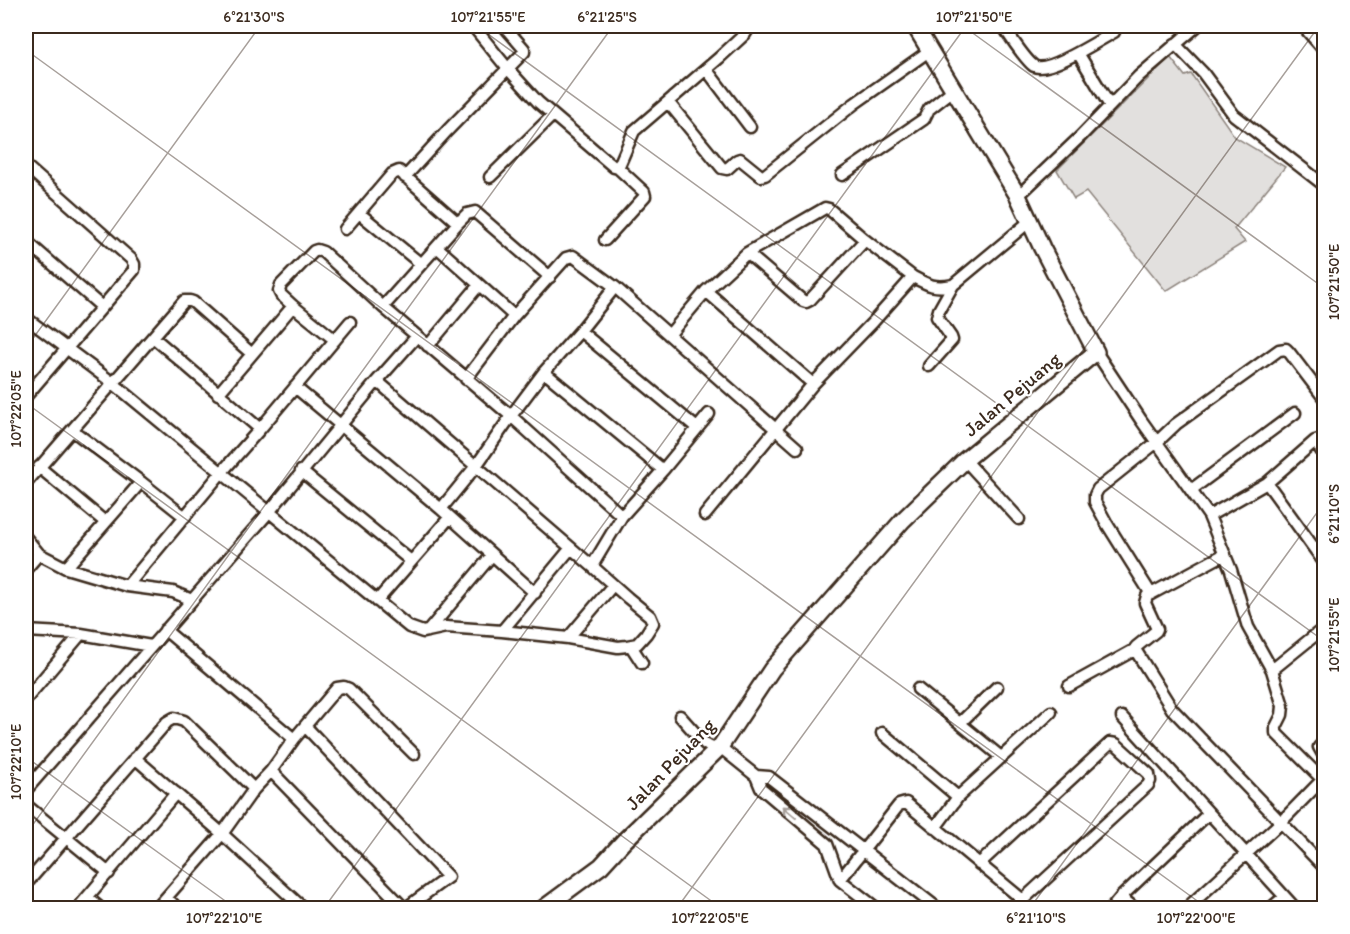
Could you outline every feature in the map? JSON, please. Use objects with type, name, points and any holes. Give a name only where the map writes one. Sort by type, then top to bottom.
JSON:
[{"type":"street","points":[[473,26],[538,102],[644,192],[645,196],[605,240]]},
{"type":"street","points":[[405,177],[524,53],[505,26]]},
{"type":"street","points":[[618,168],[634,131],[738,41],[750,26]]},
{"type":"street","points":[[915,26],[1018,196],[1096,352],[1209,516],[1225,554],[1248,627],[1272,670],[1283,708],[1276,733],[1324,780],[1187,909]]},
{"type":"street","points":[[1003,26],[1033,65],[1042,68],[1078,53],[1114,32],[1111,26]]},
{"type":"street","points":[[1018,196],[1138,76],[1197,26]]},
{"type":"street","points":[[1303,26],[1324,50]]},
{"type":"street","points":[[1175,44],[1203,73],[1234,115],[1324,185]]},
{"type":"street","points":[[668,102],[723,168],[727,169],[740,159],[761,176],[765,176],[854,104],[929,51]]},
{"type":"street","points":[[1078,53],[1110,106]]},
{"type":"street","points":[[706,69],[750,127]]},
{"type":"street","points":[[842,175],[924,119],[929,109],[953,90]]},
{"type":"street","points":[[490,177],[553,116]]},
{"type":"street","points":[[26,166],[134,264],[134,270],[26,396]]},
{"type":"street","points":[[345,229],[392,174],[399,171],[458,223]]},
{"type":"street","points":[[669,335],[706,291],[747,253],[825,208],[913,277],[935,287],[953,285]]},
{"type":"street","points":[[382,307],[458,223],[467,214],[475,212],[550,277]]},
{"type":"street","points":[[359,213],[421,264]]},
{"type":"street","points":[[929,366],[952,340],[937,317],[953,285],[1030,221]]},
{"type":"street","points":[[747,253],[806,302],[865,240]]},
{"type":"street","points":[[26,241],[102,307]]},
{"type":"street","points":[[437,247],[514,316]]},
{"type":"street","points":[[335,340],[293,306],[279,291],[280,287],[317,250],[323,252],[382,307],[511,416],[622,516]]},
{"type":"street","points":[[466,378],[514,316],[566,258],[573,256],[615,287],[797,448]]},
{"type":"street","points":[[705,515],[813,384],[913,277]]},
{"type":"street","points":[[428,346],[479,285]]},
{"type":"street","points":[[377,601],[411,561],[544,372],[615,287]]},
{"type":"street","points":[[706,291],[813,384]]},
{"type":"street","points":[[26,483],[184,302],[189,301],[252,354]]},
{"type":"street","points":[[218,394],[293,306]]},
{"type":"street","points":[[26,318],[113,383],[409,627],[423,632],[446,627],[568,638],[618,646],[637,644],[652,626],[653,620],[650,616],[377,381]]},
{"type":"street","points":[[127,586],[350,322]]},
{"type":"street","points":[[580,331],[697,428]]},
{"type":"street","points":[[26,790],[268,512],[417,336]]},
{"type":"street","points":[[153,337],[260,429]]},
{"type":"street","points":[[1151,594],[1095,502],[1094,498],[1098,489],[1157,442],[1166,432],[1283,349],[1289,352],[1324,398]]},
{"type":"street","name":"Jalan Pejuang","points":[[544,909],[601,866],[720,747],[772,669],[903,520],[965,460],[1096,352]]},
{"type":"street","points":[[544,372],[663,470]]},
{"type":"street","points":[[295,387],[445,513],[535,593]]},
{"type":"street","points":[[1191,490],[1295,413]]},
{"type":"street","points":[[592,567],[622,516],[709,414]]},
{"type":"street","points":[[72,430],[185,517]]},
{"type":"street","points":[[1209,516],[1267,483],[1320,440],[1324,455]]},
{"type":"street","points":[[965,460],[1018,519]]},
{"type":"street","points":[[39,467],[105,522]]},
{"type":"street","points":[[302,471],[411,561]]},
{"type":"street","points":[[66,568],[141,482]]},
{"type":"street","points":[[1267,483],[1324,562]]},
{"type":"street","points":[[26,538],[39,554],[66,568],[127,586],[173,592],[192,600]]},
{"type":"street","points":[[502,631],[571,548]]},
{"type":"street","points":[[26,569],[39,554]]},
{"type":"street","points":[[1070,686],[1136,649],[1156,631],[1145,603],[1147,596],[1225,554]]},
{"type":"street","points":[[429,630],[492,555]]},
{"type":"street","points":[[568,638],[613,585]]},
{"type":"street","points":[[1272,670],[1324,628]]},
{"type":"street","points":[[165,630],[294,739]]},
{"type":"street","points":[[26,631],[81,634],[152,646]]},
{"type":"street","points":[[26,699],[81,634]]},
{"type":"street","points":[[631,646],[642,663]]},
{"type":"street","points":[[1136,649],[1172,709],[1324,867]]},
{"type":"street","points":[[960,723],[997,687]]},
{"type":"street","points":[[157,909],[222,834],[254,789],[337,688],[349,688],[414,754]]},
{"type":"street","points":[[918,689],[1001,757]]},
{"type":"street","points":[[936,828],[957,797],[1051,712]]},
{"type":"street","points":[[680,716],[705,744],[712,748],[720,747],[756,776],[761,788],[826,844],[840,880],[876,909]]},
{"type":"street","points":[[1122,717],[1295,909]]},
{"type":"street","points":[[26,884],[167,722],[174,718],[184,721],[254,789]]},
{"type":"street","points":[[271,771],[405,909],[448,877],[305,726]]},
{"type":"street","points":[[882,733],[957,797]]},
{"type":"street","points":[[1324,742],[1319,747],[1324,756]]},
{"type":"street","points":[[840,880],[902,804],[909,805],[979,864],[1018,904],[1148,785],[1149,774],[1116,744],[1110,743],[979,864]]},
{"type":"street","points":[[135,758],[303,909]]},
{"type":"street","points":[[756,776],[769,777],[937,909]]},
{"type":"street","points":[[78,909],[176,793]]},
{"type":"street","points":[[26,805],[109,873]]},
{"type":"street","points":[[1112,909],[1121,897],[1209,813]]},
{"type":"street","points":[[826,844],[837,831]]},
{"type":"street","points":[[1121,897],[1134,909]]},
{"type":"street","points":[[1271,909],[1284,897]]},
{"type":"street","points":[[88,898],[100,909]]},
{"type":"street","points":[[167,898],[177,909]]},
{"type":"shaded area","points":[[1170,57],[1185,76],[1191,74],[1235,137],[1285,167],[1234,229],[1245,242],[1166,291],[1086,192],[1074,199],[1057,170]]}]
